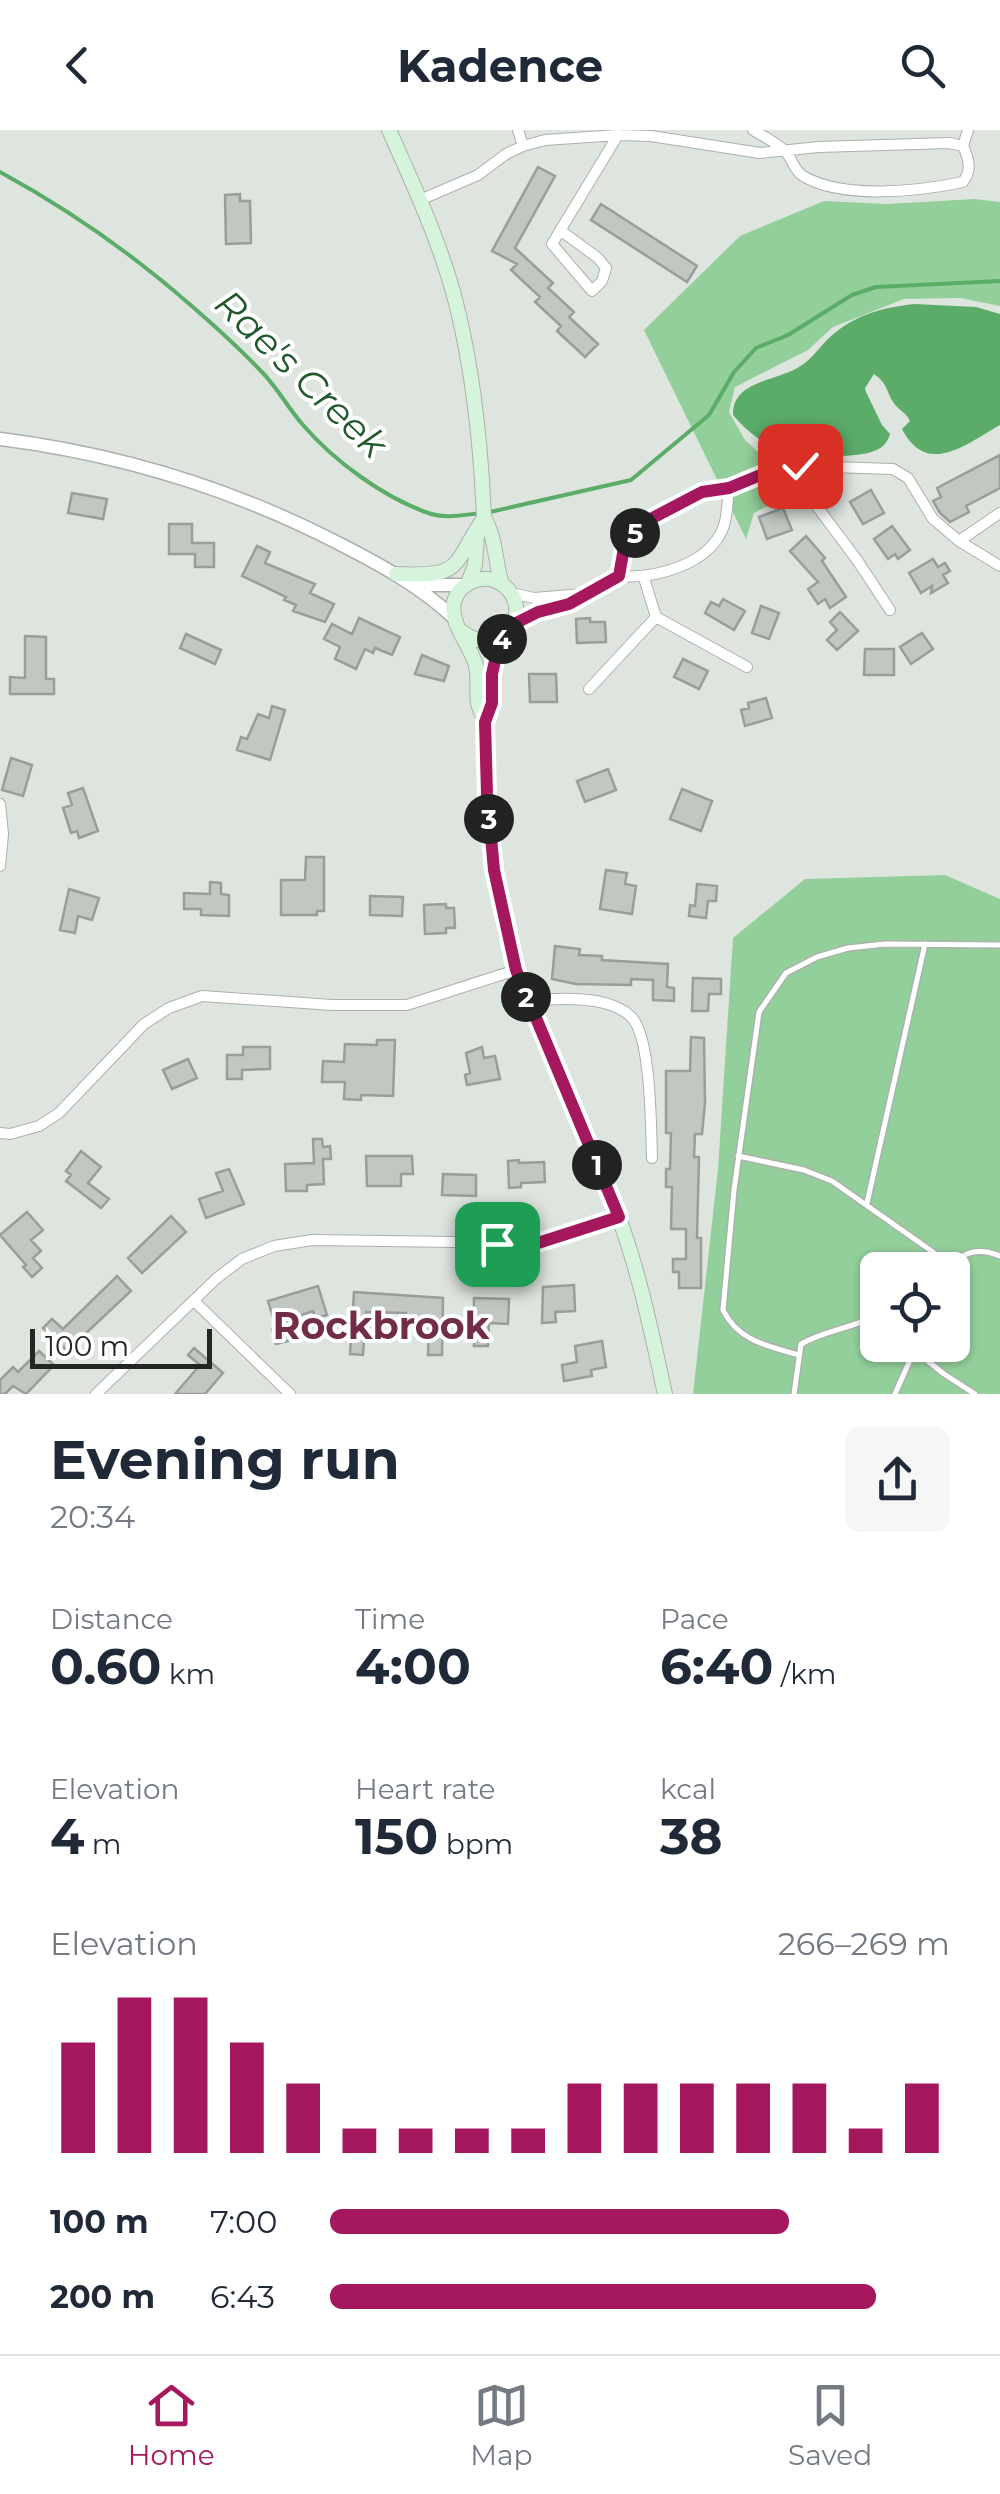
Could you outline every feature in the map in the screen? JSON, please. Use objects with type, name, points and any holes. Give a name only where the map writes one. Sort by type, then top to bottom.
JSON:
[{"type":"main road","points":[[390,130],[456,300],[468,354],[482,458],[481,523],[475,565],[454,603],[458,624],[477,668],[478,702],[485,722],[494,870],[516,970],[619,1217],[666,1394]]},
{"type":"main road","points":[[396,574],[425,575],[446,570],[463,557],[481,523]]},
{"type":"main road","points":[[481,523],[491,529],[494,556],[516,606],[494,665],[492,703],[485,722]]},
{"type":"main road","points":[[467,584],[486,578],[506,589]]},
{"type":"main road","points":[[458,624],[478,641],[488,641],[508,630]]},
{"type":"street","points":[[518,130],[523,146]]},
{"type":"street","points":[[753,130],[786,152],[798,173],[818,184],[872,190],[963,182],[969,174],[969,158],[963,146],[968,130]]},
{"type":"street","points":[[420,200],[478,175],[523,146],[622,132],[734,151],[949,143],[963,146]]},
{"type":"street","points":[[560,230],[606,268],[602,281],[592,292],[552,244],[560,230],[622,132]]},
{"type":"street","points":[[0,439],[87,451],[214,488],[272,509],[396,574],[430,585],[467,584]]},
{"type":"street","points":[[800,466],[801,486],[858,560],[890,610]]},
{"type":"street","points":[[619,576],[624,548],[641,524],[702,492],[729,488],[763,474],[800,466],[893,469],[908,478],[933,519],[959,541],[1000,566]]},
{"type":"street","points":[[508,630],[538,612],[569,604],[619,576],[644,578],[688,563],[709,550],[723,528],[729,488]]},
{"type":"street","points":[[959,541],[1000,514]]},
{"type":"street","points":[[396,574],[458,624]]},
{"type":"street","points":[[644,578],[656,617],[747,667]]},
{"type":"street","points":[[506,589],[534,598],[585,594]]},
{"type":"street","points":[[589,689],[656,617]]},
{"type":"street","points":[[0,804],[0,866]]},
{"type":"street","points":[[0,1133],[10,1134],[49,1120],[144,1024],[169,1008],[202,996],[332,1005],[406,1005],[516,970]]},
{"type":"street","points":[[528,1000],[565,997],[603,1003],[630,1016],[639,1033],[647,1072],[652,1158]]},
{"type":"street","points":[[96,1394],[242,1259],[274,1246],[312,1240],[538,1243],[619,1217]]},
{"type":"street","points":[[194,1301],[290,1394]]},
{"type":"lane","points":[[867,1203],[924,944]]},
{"type":"lane","points":[[799,1355],[755,1342],[731,1326],[724,1310],[738,1156],[759,1012],[786,973],[817,957],[848,948],[1000,945]]},
{"type":"lane","points":[[738,1156],[804,1170],[832,1181],[934,1252]]},
{"type":"lane","points":[[966,1252],[987,1250],[1000,1256]]},
{"type":"lane","points":[[794,1394],[801,1344],[860,1322]]},
{"type":"lane","points":[[895,1394],[910,1362]]},
{"type":"lane","points":[[930,1362],[975,1394]]},
{"type":"shaded area","points":[[975,199],[1000,202],[1000,306],[960,298],[904,299],[833,327],[808,350],[735,387],[729,412],[745,440],[771,464],[786,496],[754,513],[746,539],[644,330],[740,236],[824,201],[887,204]]},
{"type":"shaded area","points":[[914,304],[976,307],[1000,314],[1000,425],[960,448],[935,454],[923,451],[902,429],[910,421],[874,374],[866,392],[890,434],[884,445],[864,454],[837,456],[780,449],[760,440],[733,415],[740,395],[803,364],[846,324],[879,311]]},
{"type":"shaded area","points":[[945,875],[1000,899],[1000,1394],[693,1394],[718,1169],[733,938],[805,879]]},
{"type":"building","points":[[538,167],[555,176],[515,248],[553,283],[548,288],[574,312],[569,317],[598,344],[585,357],[557,331],[561,326],[535,302],[540,297],[511,270],[517,264],[492,251]]},
{"type":"building","points":[[240,194],[240,201],[250,201],[251,243],[226,244],[225,195]]},
{"type":"building","points":[[601,204],[697,266],[687,282],[591,220]]},
{"type":"building","points":[[1000,455],[1000,488],[966,506],[969,512],[950,522],[933,501],[941,497],[937,488]]},
{"type":"building","points":[[871,490],[884,513],[863,524],[850,502]]},
{"type":"building","points":[[72,493],[107,499],[103,519],[68,513]]},
{"type":"building","points":[[783,508],[792,530],[767,539],[759,517]]},
{"type":"building","points":[[169,524],[192,524],[192,543],[214,543],[214,567],[195,567],[195,554],[169,554]]},
{"type":"building","points":[[892,526],[910,550],[898,559],[895,554],[888,559],[874,539]]},
{"type":"building","points":[[806,536],[825,558],[822,561],[846,597],[830,608],[825,599],[818,604],[808,589],[818,582],[790,551]]},
{"type":"building","points":[[257,546],[270,552],[265,563],[315,584],[310,593],[334,604],[325,622],[293,611],[296,605],[284,600],[286,597],[242,576]]},
{"type":"building","points":[[933,559],[938,567],[945,563],[950,571],[943,575],[948,583],[931,593],[932,586],[921,593],[909,573]]},
{"type":"building","points":[[723,599],[745,611],[734,630],[705,613],[711,602],[719,606]]},
{"type":"building","points":[[761,606],[779,613],[769,639],[752,633]]},
{"type":"building","points":[[840,612],[858,631],[837,650],[827,640],[837,630],[830,622]]},
{"type":"building","points":[[359,618],[400,637],[392,655],[375,648],[373,653],[365,649],[356,669],[335,659],[340,647],[324,639],[332,624],[352,634]]},
{"type":"building","points":[[590,618],[590,622],[605,622],[606,642],[577,643],[576,619]]},
{"type":"building","points":[[922,633],[933,649],[911,664],[900,647]]},
{"type":"building","points":[[186,634],[221,650],[215,664],[180,648]]},
{"type":"building","points":[[25,636],[46,637],[46,679],[54,679],[54,694],[10,694],[10,677],[25,678]]},
{"type":"building","points":[[865,649],[894,649],[894,675],[864,675]]},
{"type":"building","points":[[422,655],[449,666],[444,681],[415,674]]},
{"type":"building","points":[[683,659],[708,671],[699,689],[674,677]]},
{"type":"building","points":[[529,674],[556,674],[557,702],[530,702]]},
{"type":"building","points":[[766,698],[772,718],[745,726],[741,710],[749,708],[748,703]]},
{"type":"building","points":[[272,706],[285,710],[270,760],[237,750],[241,737],[247,739],[258,714],[269,718]]},
{"type":"building","points":[[11,758],[32,765],[23,796],[2,790]]},
{"type":"building","points":[[608,769],[616,790],[585,802],[577,781]]},
{"type":"building","points":[[83,788],[98,831],[79,838],[77,831],[71,833],[63,808],[72,805],[68,793]]},
{"type":"building","points":[[682,789],[712,801],[701,831],[670,819]]},
{"type":"building","points":[[306,857],[324,857],[324,911],[317,911],[317,915],[281,915],[281,880],[305,880]]},
{"type":"building","points":[[606,870],[627,873],[625,884],[636,886],[632,914],[600,909]]},
{"type":"building","points":[[210,882],[221,883],[221,894],[229,895],[229,916],[201,915],[201,909],[184,909],[184,893],[210,894]]},
{"type":"building","points":[[697,884],[717,886],[716,901],[708,901],[706,918],[689,916],[690,905],[695,906]]},
{"type":"building","points":[[69,889],[99,898],[92,920],[78,916],[75,933],[60,930]]},
{"type":"building","points":[[370,896],[403,897],[402,916],[370,915]]},
{"type":"building","points":[[446,904],[446,908],[454,908],[455,928],[446,928],[446,933],[425,934],[424,905]]},
{"type":"building","points":[[555,946],[580,949],[579,955],[602,956],[602,960],[668,964],[667,987],[674,988],[674,1001],[653,1000],[653,980],[631,979],[631,985],[576,984],[552,979]]},
{"type":"building","points":[[693,978],[721,979],[721,994],[709,994],[708,1011],[692,1011]]},
{"type":"building","points":[[691,1037],[704,1038],[705,1103],[702,1134],[695,1134],[694,1157],[699,1157],[697,1238],[701,1238],[701,1288],[679,1288],[679,1272],[673,1272],[673,1259],[686,1259],[686,1229],[671,1229],[672,1187],[666,1187],[671,1133],[666,1133],[666,1071],[690,1071]]},
{"type":"building","points":[[377,1040],[395,1040],[393,1096],[344,1099],[345,1082],[322,1082],[323,1061],[344,1062],[345,1044],[377,1045]]},
{"type":"building","points":[[243,1047],[270,1047],[270,1069],[242,1070],[242,1079],[227,1079],[227,1055],[243,1055]]},
{"type":"building","points":[[482,1047],[484,1058],[495,1056],[500,1079],[467,1085],[465,1075],[470,1073],[466,1053]]},
{"type":"building","points":[[188,1059],[197,1078],[172,1089],[163,1070]]},
{"type":"building","points":[[313,1139],[322,1139],[323,1147],[330,1146],[331,1159],[323,1159],[324,1184],[307,1185],[307,1191],[286,1191],[285,1164],[314,1163]]},
{"type":"building","points":[[81,1151],[101,1167],[88,1183],[109,1199],[101,1208],[66,1181],[71,1175],[66,1171]]},
{"type":"building","points":[[366,1156],[412,1156],[413,1174],[401,1174],[401,1186],[367,1186]]},
{"type":"building","points":[[508,1161],[544,1162],[545,1182],[509,1188]]},
{"type":"building","points":[[229,1169],[244,1204],[206,1218],[199,1199],[223,1191],[216,1173]]},
{"type":"building","points":[[443,1174],[476,1175],[476,1196],[442,1195]]},
{"type":"building","points":[[27,1212],[43,1230],[31,1240],[41,1251],[33,1258],[42,1268],[32,1277],[0,1235]]},
{"type":"building","points":[[171,1216],[186,1232],[142,1273],[128,1258]]},
{"type":"building","points":[[117,1276],[131,1291],[67,1351],[43,1328],[52,1319],[63,1329]]},
{"type":"building","points":[[574,1285],[575,1311],[555,1312],[556,1322],[542,1323],[543,1287]]},
{"type":"building","points":[[318,1286],[327,1315],[315,1318],[313,1311],[289,1319],[296,1339],[276,1344],[268,1301]]},
{"type":"building","points":[[354,1292],[443,1298],[442,1355],[428,1355],[429,1318],[366,1312],[363,1355],[350,1354]]},
{"type":"building","points":[[474,1298],[509,1299],[508,1324],[489,1323],[488,1346],[474,1346]]},
{"type":"building","points":[[602,1341],[606,1367],[591,1370],[592,1376],[564,1381],[562,1365],[577,1362],[575,1346]]},
{"type":"building","points":[[194,1348],[223,1373],[205,1394],[175,1394],[200,1365],[188,1355]]},
{"type":"building","points":[[39,1351],[54,1365],[26,1394],[13,1386],[0,1394],[0,1380],[13,1367],[18,1372]]},
{"type":"waterway","name":"Rae's Creek","points":[[0,172],[76,218],[171,288],[245,355],[315,438],[360,477],[394,498],[434,515],[481,513]]},
{"type":"waterway","name":"Rae's Creek","points":[[490,512],[631,480],[709,415],[734,372],[756,348],[788,335],[852,295],[876,287],[1000,281]]},
{"type":"district","name":"Rockbrook","points":[[381,1326]]},
{"type":"route","points":[[497,1244],[538,1243],[619,1217],[516,970],[494,870],[485,722],[492,703],[492,674],[500,642],[512,625],[538,612],[569,604],[619,576],[624,548],[641,524],[702,492],[729,488],[763,474],[800,466]]}]
